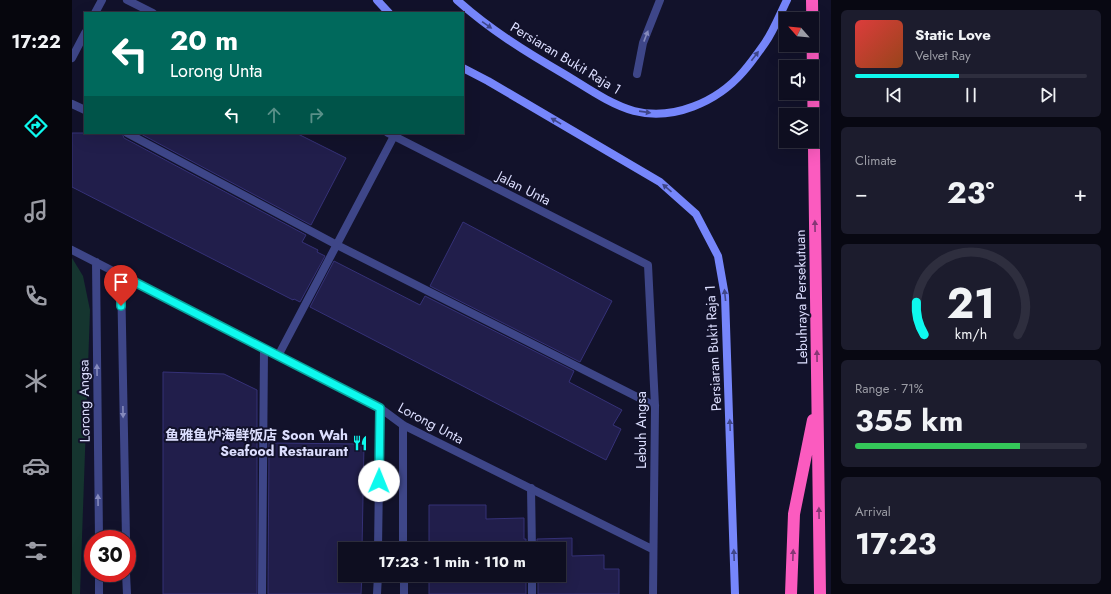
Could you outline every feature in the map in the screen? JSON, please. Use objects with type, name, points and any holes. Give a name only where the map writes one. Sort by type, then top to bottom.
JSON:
[{"type":"highway","name":"Lebuhraya Persekutuan","points":[[812,0],[820,594]]},
{"type":"highway","points":[[791,594],[794,514],[818,395]]},
{"type":"street","points":[[96,12],[102,0]]},
{"type":"street","points":[[128,0],[151,12]]},
{"type":"street","points":[[377,0],[388,12]]},
{"type":"street","name":"Persiaran Bukit Raja 1","points":[[457,0],[475,17],[521,48],[608,100],[633,110],[651,113],[672,112],[695,107],[718,94],[742,73],[766,42],[787,0]]},
{"type":"street","points":[[637,74],[643,43],[660,0]]},
{"type":"street","points":[[72,58],[84,35]]},
{"type":"street","name":"Persiaran Bukit Raja 1","points":[[464,69],[488,81],[660,182],[696,214],[718,256],[726,296],[735,594]]},
{"type":"street","points":[[72,104],[84,110]]},
{"type":"street","points":[[129,134],[337,244],[656,406]]},
{"type":"street","points":[[278,356],[337,244],[391,135]]},
{"type":"street","name":"Jalan Unta","points":[[391,135],[648,266]]},
{"type":"street","name":"Lorong Unta","points":[[72,250],[380,408],[403,425],[652,549]]},
{"type":"street","name":"Lorong Angsa","points":[[96,262],[99,530]]},
{"type":"street","name":"Lebuh Angsa","points":[[648,266],[656,406],[652,549],[653,594]]},
{"type":"street","points":[[121,275],[126,530]]},
{"type":"street","points":[[262,594],[264,349]]},
{"type":"street","points":[[378,542],[380,408]]},
{"type":"street","points":[[403,425],[404,542]]},
{"type":"street","points":[[531,488],[532,542]]},
{"type":"street","points":[[99,582],[99,594]]},
{"type":"street","points":[[126,582],[127,594]]},
{"type":"street","points":[[377,594],[378,582]]},
{"type":"street","points":[[404,582],[404,594]]},
{"type":"street","points":[[532,582],[532,594]]},
{"type":"green space","points":[[72,258],[83,276],[90,310],[80,594],[72,594]]},
{"type":"building","points":[[72,133],[122,134],[124,138],[306,235],[302,242],[318,250],[317,252],[325,256],[300,302],[294,299],[293,300],[72,187]]},
{"type":"building","points":[[141,134],[298,134],[346,158],[311,225]]},
{"type":"building","points":[[463,222],[612,301],[580,362],[430,286]]},
{"type":"building","points":[[334,261],[420,305],[425,296],[574,371],[569,382],[622,410],[613,425],[621,429],[606,460],[310,307]]},
{"type":"building","points":[[163,372],[224,374],[257,390],[257,594],[163,594]]},
{"type":"building","points":[[269,443],[364,444],[362,542],[338,542],[338,582],[362,582],[361,594],[268,594]]},
{"type":"building","points":[[429,505],[486,505],[486,519],[524,518],[524,539],[526,539],[526,542],[429,542]]},
{"type":"building","points":[[572,538],[572,556],[604,555],[604,569],[619,569],[619,594],[538,594],[538,582],[566,582],[566,542],[537,542],[537,539]]},
{"type":"building","points":[[429,582],[526,582],[526,594],[429,594]]},
{"type":"place","name":"鱼雅鱼炉海鲜饭店 Soon Wah Seafood Restaurant","points":[[360,443]]},
{"type":"route","points":[[121,306],[121,275],[380,408],[379,481]]}]
